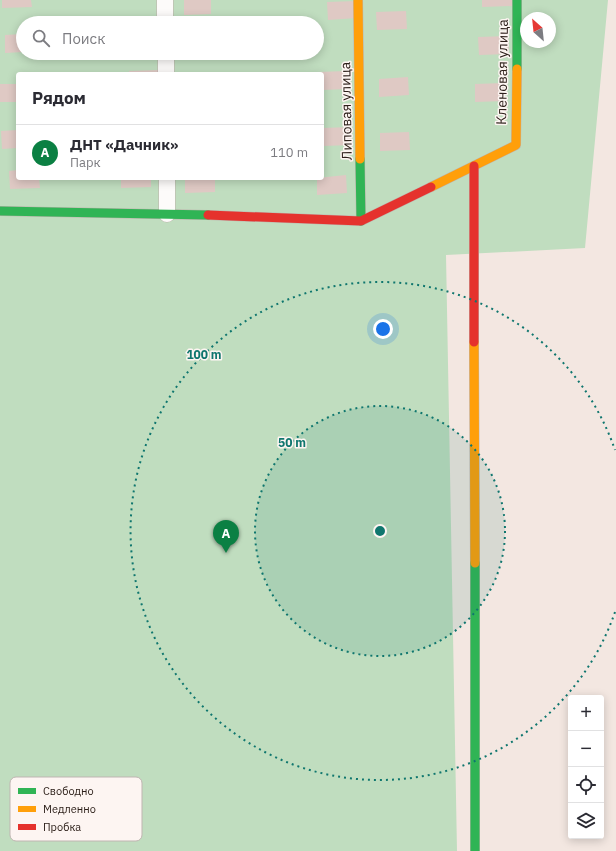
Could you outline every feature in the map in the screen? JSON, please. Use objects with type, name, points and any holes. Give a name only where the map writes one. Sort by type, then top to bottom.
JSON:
[{"type":"street","points":[[165,0],[165,16]]},
{"type":"street","name":"Липовая улица","points":[[358,0],[361,221]]},
{"type":"street","name":"Кленовая улица","points":[[474,166],[516,145],[517,0]]},
{"type":"street","points":[[166,60],[166,72]]},
{"type":"street","points":[[0,211],[167,214],[361,221],[474,166],[475,851]]},
{"type":"street","points":[[166,180],[167,214]]},
{"type":"green space","points":[[0,0],[608,0],[585,248],[446,255],[457,851],[0,851]]},
{"type":"building","points":[[2,0],[31,0],[32,7],[2,8]]},
{"type":"building","points":[[184,0],[211,0],[211,14],[184,15]]},
{"type":"building","points":[[482,0],[512,0],[512,6],[482,7]]},
{"type":"building","points":[[357,1],[357,18],[328,20],[327,2]]},
{"type":"building","points":[[406,11],[407,29],[377,30],[376,12]]},
{"type":"building","points":[[16,34],[16,52],[5,53],[5,35]]},
{"type":"building","points":[[508,36],[509,54],[479,55],[478,37]]},
{"type":"building","points":[[158,70],[158,72],[129,72]]},
{"type":"building","points":[[347,71],[348,89],[324,90],[324,72],[318,72]]},
{"type":"building","points":[[408,77],[409,95],[379,97],[379,79]]},
{"type":"building","points":[[504,83],[505,101],[475,102],[475,84]]},
{"type":"building","points":[[0,84],[16,84],[16,102],[0,102]]},
{"type":"building","points":[[351,127],[352,145],[324,146],[324,128]]},
{"type":"building","points":[[16,130],[16,148],[2,149],[1,131]]},
{"type":"building","points":[[409,132],[410,150],[380,151],[380,133]]},
{"type":"building","points":[[16,170],[16,180],[39,180],[40,188],[10,189],[9,171]]},
{"type":"building","points":[[346,175],[347,193],[317,195],[317,180],[324,180],[324,177]]},
{"type":"building","points":[[121,180],[151,180],[151,187],[121,188]]},
{"type":"building","points":[[185,180],[215,180],[215,192],[185,193]]},
{"type":"traffic: fast","points":[[517,0],[517,69]]},
{"type":"traffic: fast","points":[[360,159],[361,221]]},
{"type":"traffic: fast","points":[[0,211],[208,215]]},
{"type":"traffic: fast","points":[[475,563],[475,851]]},
{"type":"traffic: slow","points":[[358,0],[360,159]]},
{"type":"traffic: slow","points":[[431,187],[516,145],[517,69]]},
{"type":"traffic: slow","points":[[474,342],[475,563]]},
{"type":"traffic: jam","points":[[474,166],[474,342]]},
{"type":"traffic: jam","points":[[208,215],[361,221],[431,187]]},
{"type":"place","name":"ДНТ «Дачник»","points":[[226,553]]}]
